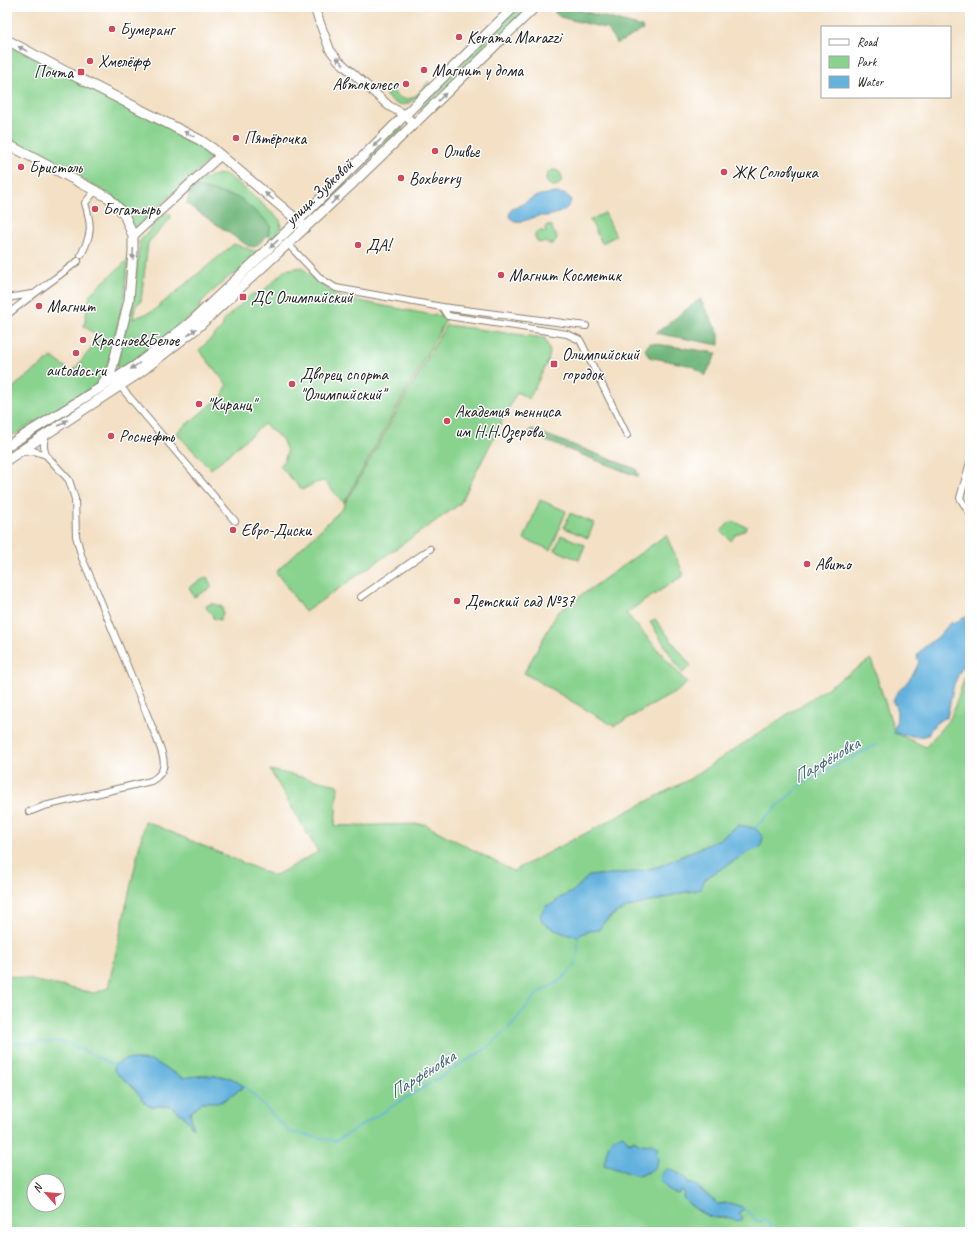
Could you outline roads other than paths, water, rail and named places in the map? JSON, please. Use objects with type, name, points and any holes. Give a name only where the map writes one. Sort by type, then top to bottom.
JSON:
[{"type":"main road","name":"улица Зубковой","points":[[7,446],[99,389],[116,385],[135,366],[191,322],[298,221],[514,7]]},
{"type":"main road","name":"улица Зубковой","points":[[7,460],[46,435],[116,385],[147,368],[196,329],[306,227],[535,7]]},
{"type":"main road","points":[[7,40],[58,68],[200,140],[212,148],[306,227]]},
{"type":"main road","points":[[7,144],[109,198],[124,214],[133,236],[129,300],[112,369],[99,389]]},
{"type":"main road","points":[[112,369],[116,385]]},
{"type":"street","points":[[314,7],[330,50],[338,60],[389,106],[404,115],[414,124]]},
{"type":"street","points":[[133,236],[220,156]]},
{"type":"street","points":[[7,315],[44,288],[80,258],[88,242],[91,224],[85,203],[96,191]]},
{"type":"street","points":[[288,244],[321,279],[336,288],[442,308],[586,326]]},
{"type":"street","points":[[7,298],[34,294]]},
{"type":"street","points":[[442,308],[448,316],[567,334],[580,340],[627,435]]},
{"type":"street","points":[[567,334],[571,325]]},
{"type":"street","points":[[116,385],[235,521]]},
{"type":"street","points":[[46,435],[44,442],[46,455]]},
{"type":"street","points":[[20,452],[34,451],[46,455],[69,480],[76,510],[76,536],[82,558],[165,761],[164,767],[157,778],[151,781],[44,806],[29,812]]},
{"type":"street","points":[[970,462],[960,498],[970,514]]},
{"type":"street","points":[[361,597],[430,549]]},
{"type":"water","points":[[557,193],[567,195],[571,200],[568,207],[561,212],[553,215],[539,216],[519,221],[512,220],[509,215],[512,209],[534,197]]},
{"type":"water","points":[[963,617],[970,617],[970,663],[961,669],[954,684],[947,717],[936,724],[928,735],[918,737],[894,733],[897,713],[893,702],[897,693],[914,672],[919,662],[917,656],[922,649],[938,637],[951,622],[954,624]]},
{"type":"water","points":[[739,825],[755,828],[763,837],[761,847],[747,853],[705,879],[701,889],[680,893],[664,899],[627,908],[611,916],[604,922],[599,930],[588,931],[578,936],[568,935],[543,923],[540,915],[547,905],[553,904],[560,898],[572,892],[589,876],[635,872],[660,866],[718,840]]},
{"type":"water","points":[[125,1059],[153,1061],[183,1078],[206,1075],[231,1078],[244,1086],[221,1102],[202,1102],[190,1113],[193,1128],[184,1116],[170,1106],[148,1106],[134,1088],[114,1071],[114,1065]]},
{"type":"water","points":[[623,1135],[628,1142],[631,1143],[634,1140],[639,1143],[653,1144],[658,1148],[656,1153],[659,1156],[652,1171],[638,1176],[604,1165],[608,1146],[613,1138]]},
{"type":"water","points":[[666,1169],[674,1170],[687,1180],[687,1182],[694,1184],[718,1204],[731,1203],[742,1207],[744,1209],[738,1213],[742,1217],[742,1220],[737,1221],[727,1218],[715,1218],[696,1210],[684,1199],[684,1192],[682,1191],[677,1194],[669,1191],[661,1182],[661,1175]]},
{"type":"waterway","name":"Парфёновка","points":[[754,828],[803,783],[878,744]]},
{"type":"waterway","name":"Парфёновка","points":[[244,1086],[290,1132],[336,1141],[487,1048],[509,1028],[538,993],[558,982],[575,966],[578,952],[578,936]]},
{"type":"waterway","name":"Парфёновка","points":[[7,1043],[66,1042],[114,1065]]},
{"type":"waterway","points":[[744,1209],[748,1211],[757,1221],[761,1222],[763,1219],[770,1224],[769,1229],[771,1232]]},
{"type":"place","name":"Бумеранг","points":[[112,29]]},
{"type":"place","name":"Kerama Marazzi","points":[[459,37]]},
{"type":"place","name":"Хмелёфф","points":[[90,61]]},
{"type":"place","name":"Магнит у дома","points":[[424,70]]},
{"type":"place","name":"Почта","points":[[81,72]]},
{"type":"place","name":"Автоколесо","points":[[406,84]]},
{"type":"place","name":"Пятёрочка","points":[[236,138]]},
{"type":"place","name":"Оливье","points":[[435,151]]},
{"type":"place","name":"Бристоль","points":[[21,167]]},
{"type":"place","name":"ЖК Соловушка","points":[[724,172]]},
{"type":"place","name":"Boxberry","points":[[401,178]]},
{"type":"place","name":"Богатырь","points":[[95,209]]},
{"type":"place","name":"ДА!","points":[[358,245]]},
{"type":"place","name":"Магнит Косметик","points":[[501,275]]},
{"type":"place","name":"ДС Олимпийский","points":[[243,297]]},
{"type":"place","name":"Магнит","points":[[39,306]]},
{"type":"place","name":"Красное&Белое","points":[[83,340]]},
{"type":"place","name":"autodoc.ru","points":[[76,353]]},
{"type":"place","name":"Олимпийский городок","points":[[554,364]]},
{"type":"place","name":"Дворец спорта \"Олимпийский\"","points":[[292,384]]},
{"type":"place","name":"\"Киранц\"","points":[[199,404]]},
{"type":"place","name":"Академия тенниса им Н.Н.Озерова","points":[[447,421]]},
{"type":"place","name":"Роснефть","points":[[111,436]]},
{"type":"place","name":"Евро-Диски","points":[[233,530]]},
{"type":"place","name":"Авито","points":[[807,564]]},
{"type":"place","name":"Детский сад №37","points":[[457,601]]}]
